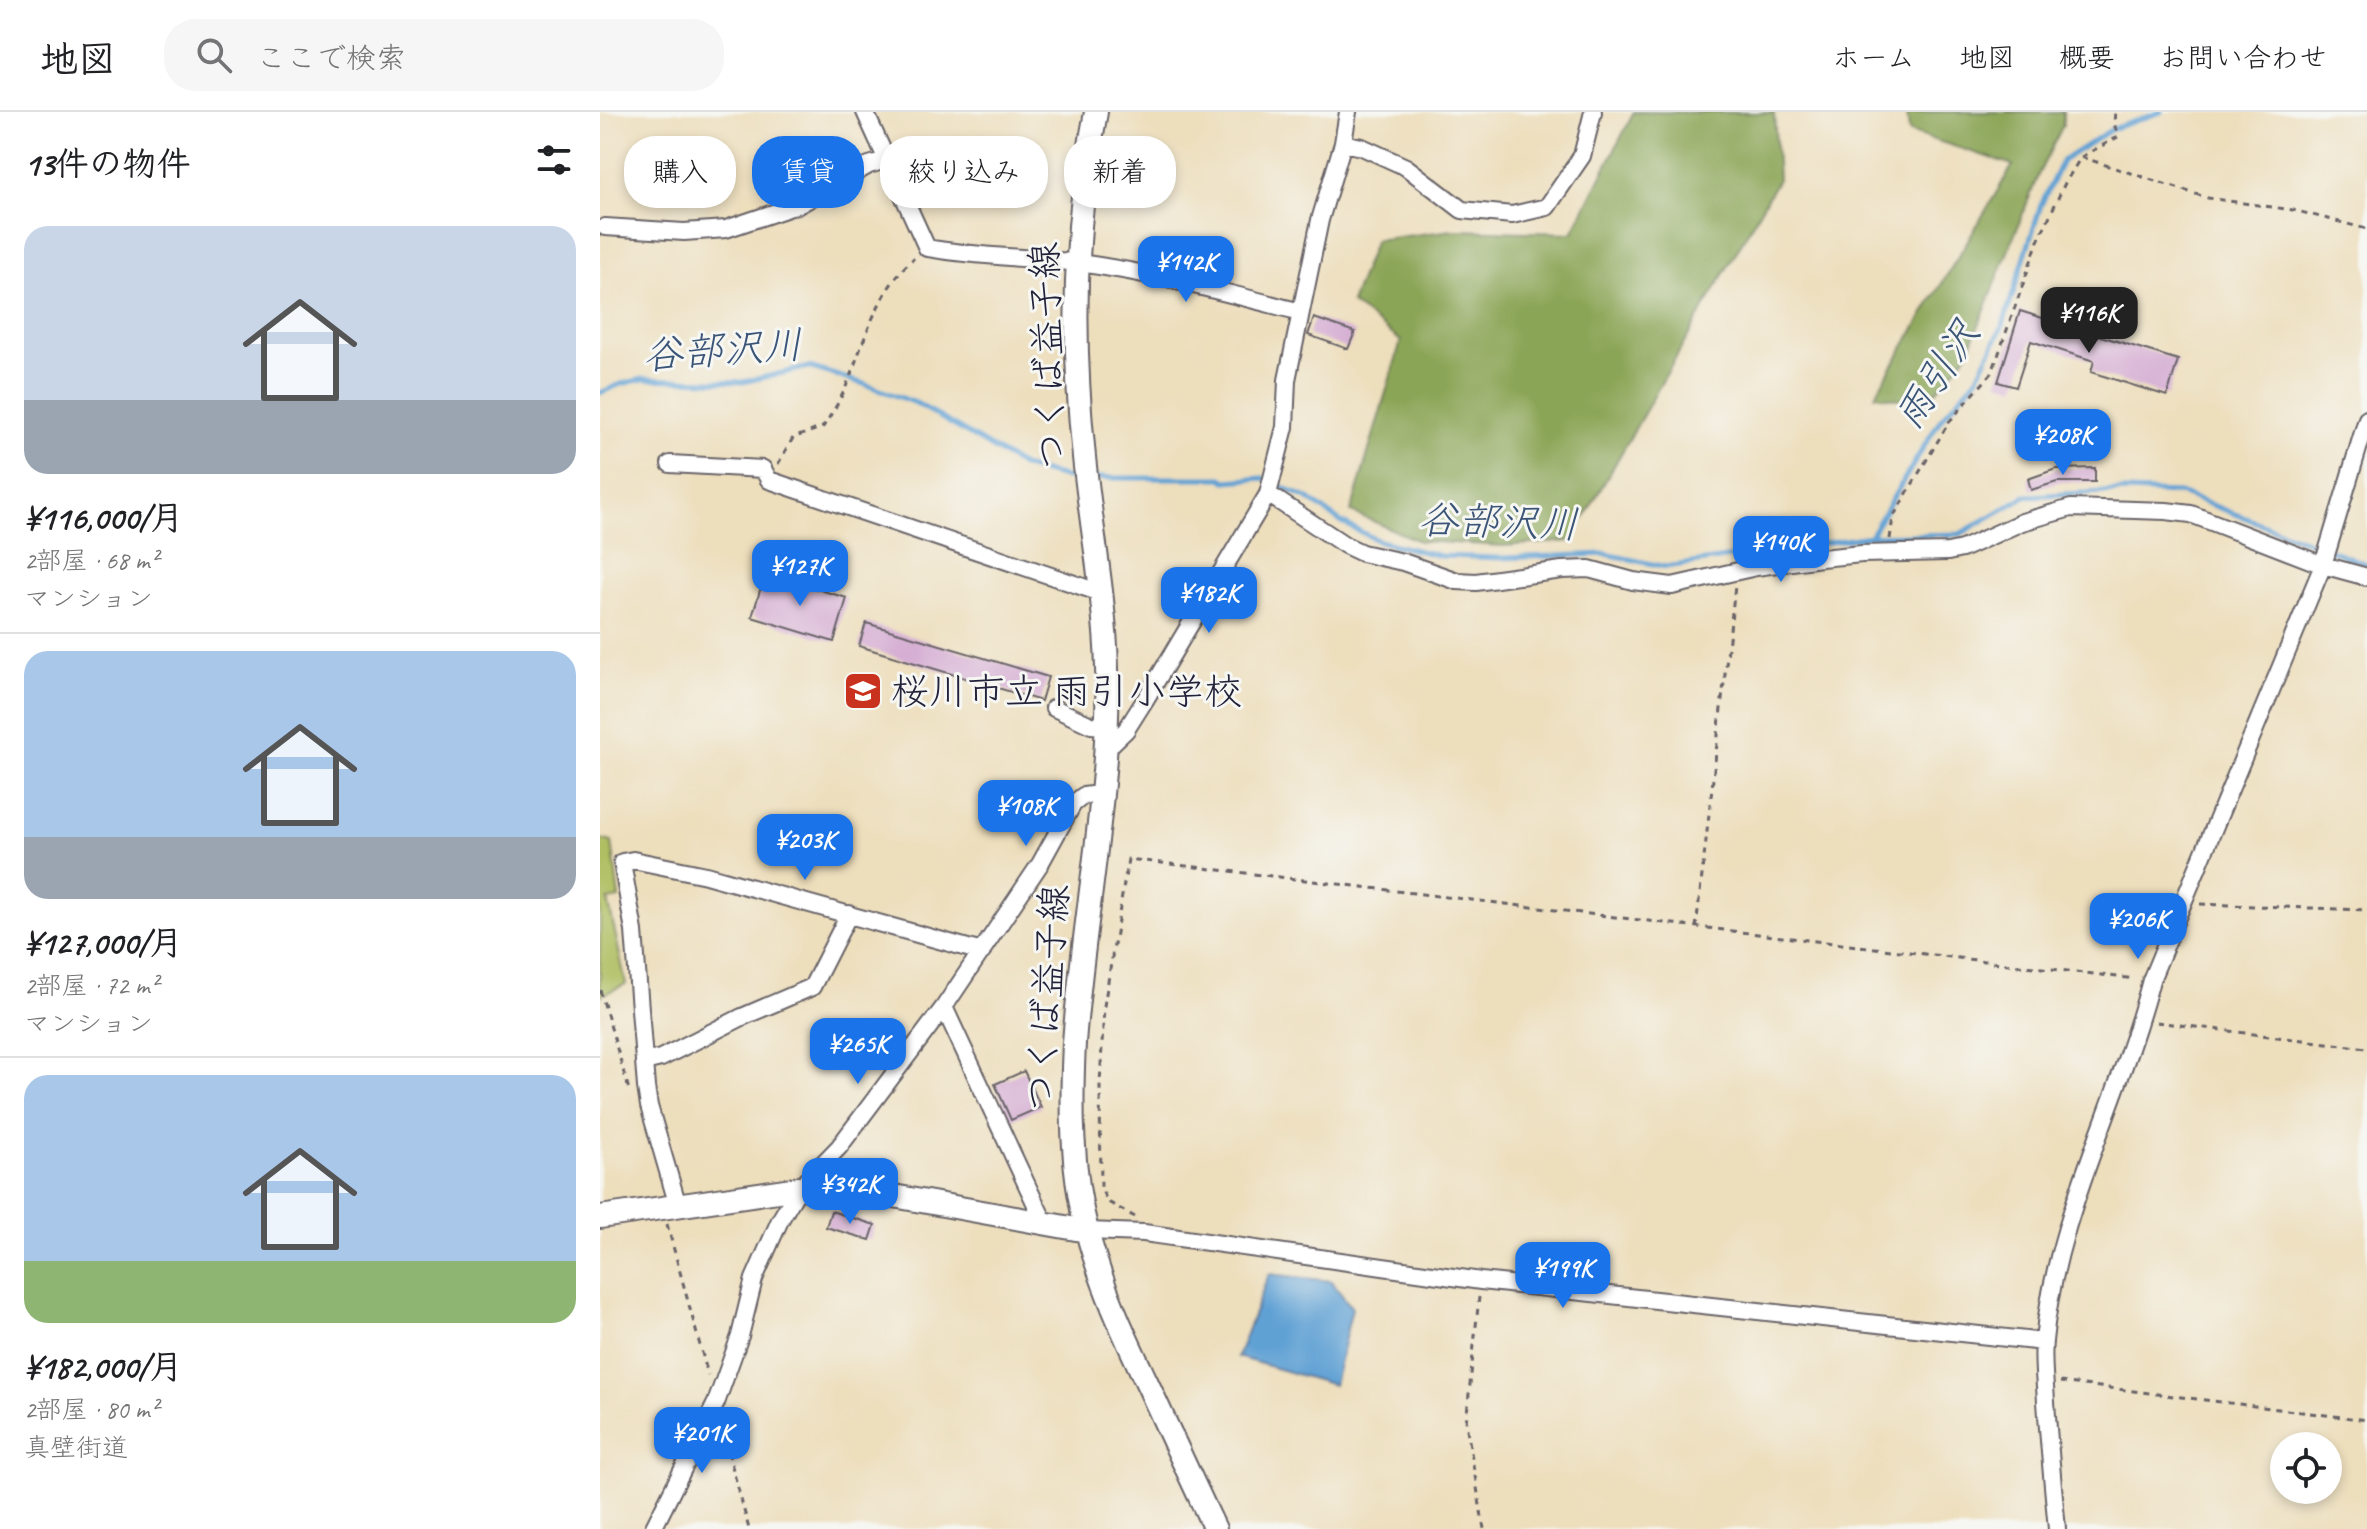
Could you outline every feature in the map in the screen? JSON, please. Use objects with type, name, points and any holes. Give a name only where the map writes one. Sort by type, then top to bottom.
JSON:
[{"type":"main road","name":"つくば益子線","points":[[1096,112],[1083,189],[1078,263],[1078,393],[1107,670],[1104,751],[1078,992],[1072,1084],[1076,1167],[1087,1231],[1119,1321],[1215,1529]]},
{"type":"main road","points":[[600,1217],[672,1213],[799,1188],[877,1193],[1087,1231]]},
{"type":"street","points":[[865,112],[880,146]]},
{"type":"street","points":[[1104,751],[1126,730],[1145,700],[1271,486],[1285,427],[1287,380],[1301,312],[1320,220],[1343,143],[1348,112]]},
{"type":"street","points":[[1343,143],[1362,147],[1406,167],[1462,210],[1512,215],[1547,207],[1582,156],[1593,112]]},
{"type":"street","points":[[605,227],[684,232],[726,229],[800,204],[880,162]]},
{"type":"street","points":[[908,208],[927,248],[958,254],[1078,263],[1145,274],[1301,312]]},
{"type":"street","points":[[2057,1529],[2044,1342],[2058,1257],[2082,1180],[2141,1020],[2151,980],[2323,565],[2367,419]]},
{"type":"street","points":[[670,464],[763,469],[769,480],[1101,593]]},
{"type":"street","points":[[1271,486],[1345,545],[1457,581],[1476,582],[1589,569],[1633,581],[1672,586],[1821,558],[1948,552],[2050,512],[2071,508],[2191,514],[2323,565],[2367,577]]},
{"type":"street","points":[[1054,708],[1091,725],[1105,726]]},
{"type":"street","points":[[653,1529],[716,1403],[740,1336],[754,1279],[780,1220],[799,1188],[839,1147],[944,1007],[1040,864],[1073,804],[1083,796],[1100,794]]},
{"type":"street","points":[[672,1213],[649,1106],[634,931],[622,862],[633,860],[706,875],[982,952]]},
{"type":"street","points":[[644,1062],[661,1058],[742,1017],[812,987],[849,914]]},
{"type":"street","points":[[944,1007],[1045,1224]]},
{"type":"street","points":[[1087,1231],[1144,1233],[1481,1281],[2044,1342]]},
{"type":"path","points":[[1889,553],[1893,517],[1949,422],[1992,373],[2038,241],[2065,183],[2081,157],[2118,137],[2115,112]]},
{"type":"path","points":[[2081,157],[2208,198],[2293,210],[2367,229]]},
{"type":"path","points":[[769,480],[793,438],[823,427],[845,389],[884,295],[901,270],[927,248]]},
{"type":"path","points":[[1696,928],[1737,573]]},
{"type":"path","points":[[1144,1233],[1145,1221],[1118,1210],[1108,1202],[1101,1189],[1100,1085],[1104,1006],[1128,859],[2151,980]]},
{"type":"path","points":[[2185,904],[2367,910]]},
{"type":"path","points":[[2141,1020],[2367,1048]]},
{"type":"path","points":[[672,1213],[711,1387]]},
{"type":"path","points":[[1481,1281],[1466,1423],[1484,1529]]},
{"type":"path","points":[[2045,1380],[2367,1420]]},
{"type":"path","points":[[721,1424],[749,1529]]},
{"type":"green space","points":[[1634,112],[1774,113],[1778,179],[1571,541],[1503,546],[1419,541],[1351,512],[1401,341],[1351,303],[1375,240],[1453,230],[1572,233]]},
{"type":"green space","points":[[1907,112],[2063,112],[2063,125],[2039,173],[1967,355],[1926,403],[1875,395],[2013,165],[1909,132]]},
{"type":"green space","points":[[600,839],[612,842],[619,898],[608,900],[626,984],[600,996]]},
{"type":"water","points":[[1269,1274],[1331,1281],[1352,1308],[1334,1385],[1237,1357]]},
{"type":"building","points":[[2020,311],[2178,360],[2167,396],[2091,372],[2094,361],[2031,341],[2016,387],[1998,382]]},
{"type":"building","points":[[1314,318],[1355,332],[1348,349],[1308,335]]},
{"type":"building","points":[[2095,468],[2095,482],[2057,482],[2031,490],[2028,479],[2056,469]]},
{"type":"building","points":[[765,574],[847,598],[834,642],[752,617]]},
{"type":"building","points":[[866,623],[1048,677],[1041,701],[859,646]]},
{"type":"building","points":[[1024,1071],[1041,1107],[1011,1120],[995,1084]]},
{"type":"building","points":[[831,1211],[875,1225],[870,1240],[826,1227]]},
{"type":"waterway","name":"雨引沢","points":[[1870,536],[1940,420],[1977,378],[2003,325],[2041,205],[2062,161],[2112,129],[2161,112]]},
{"type":"waterway","name":"谷部沢川","points":[[600,393],[643,379],[743,382],[809,367],[916,403],[1024,467],[1080,478]]},
{"type":"waterway","name":"谷部沢川","points":[[1094,478],[1222,478],[1226,481],[1263,478],[1307,498],[1341,522],[1379,541],[1441,556],[1500,558],[1606,554],[1666,567],[1870,536],[1960,534],[2026,496],[2124,491],[2180,493],[2367,564]]},
{"type":"place","name":"桜川市立 雨引小学校","points":[[863,691]]}]
